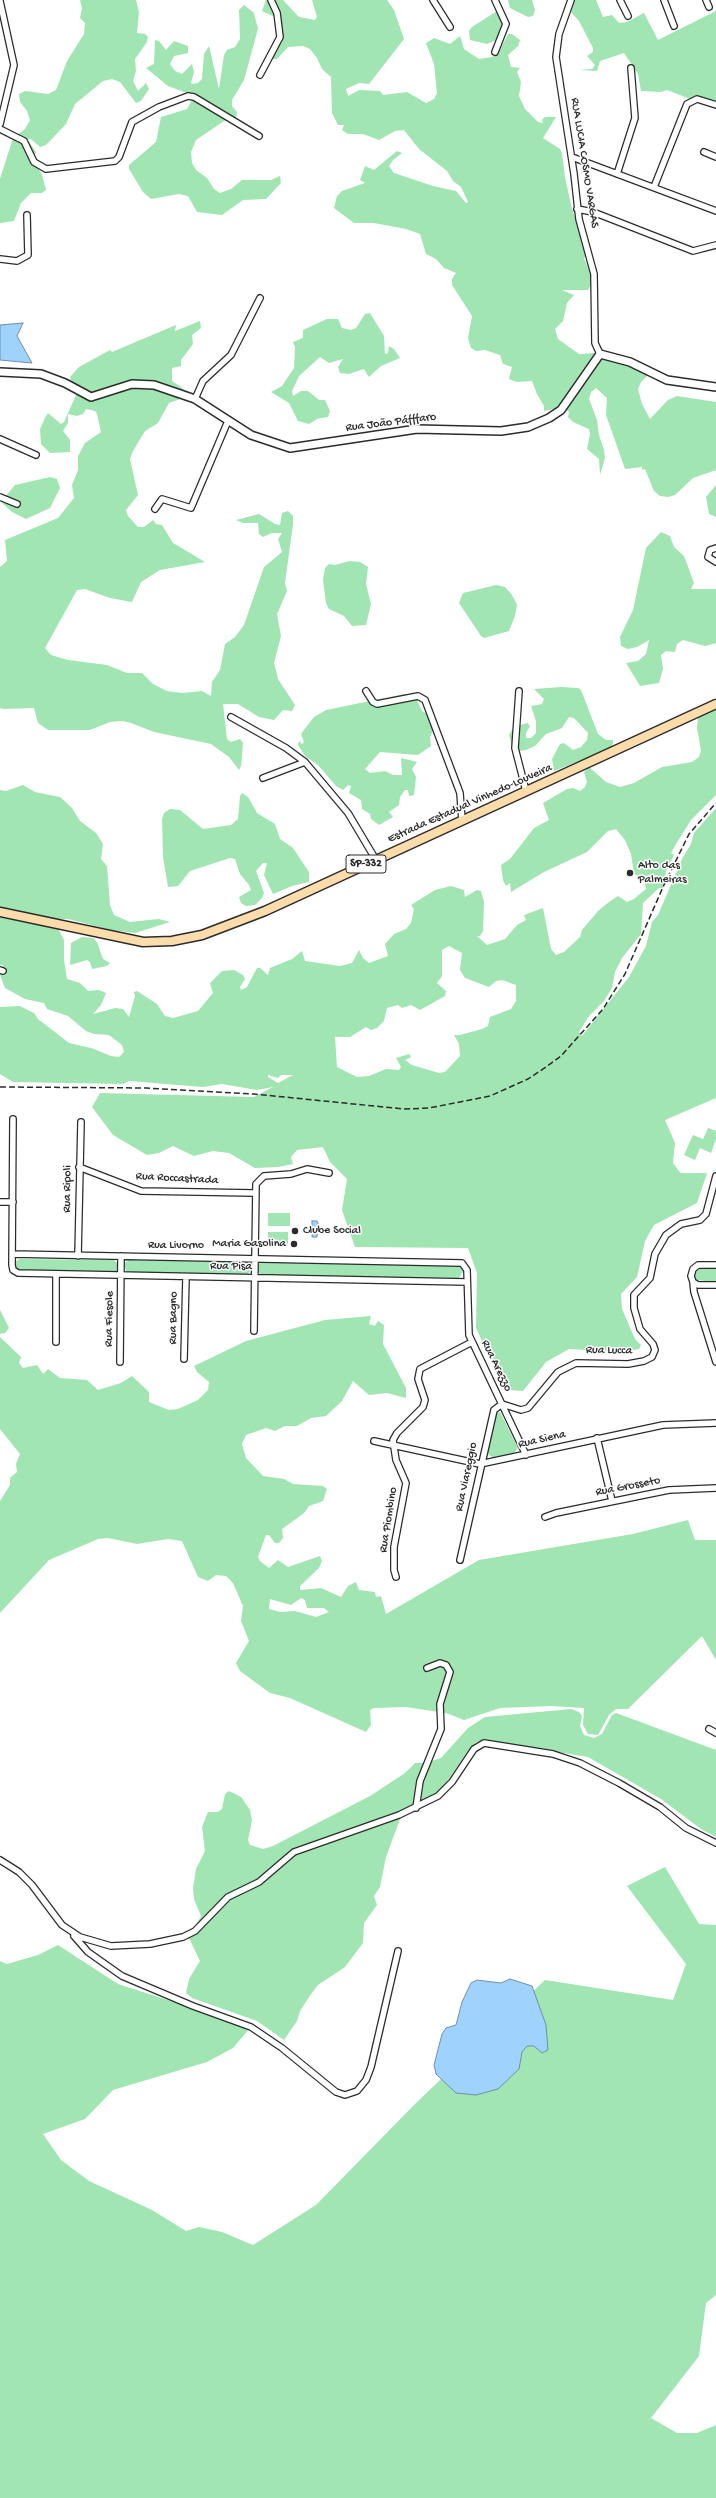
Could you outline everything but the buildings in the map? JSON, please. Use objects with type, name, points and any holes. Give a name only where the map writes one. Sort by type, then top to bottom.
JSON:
[{"type":"main road","name":"Estrada Estadual Vinhedo-Louveira","points":[[0,912],[144,942],[187,940],[237,923],[716,704]]},
{"type":"street","points":[[260,75],[280,37],[277,13],[271,0]]},
{"type":"street","points":[[433,0],[450,27]]},
{"type":"street","points":[[495,52],[506,24],[496,0]]},
{"type":"street","name":"RUA LUCIA COSMO VARGAS","points":[[571,0],[562,24],[556,57],[572,157],[577,209],[594,274],[595,342],[600,354]]},
{"type":"street","points":[[620,0],[628,16]]},
{"type":"street","points":[[664,0],[674,26]]},
{"type":"street","points":[[706,0],[709,7]]},
{"type":"street","points":[[0,1],[14,65],[0,124]]},
{"type":"street","points":[[617,174],[635,118],[631,68]]},
{"type":"street","points":[[0,129],[24,142],[34,162],[46,169],[115,161],[120,154],[132,122],[159,107],[188,96],[194,97],[260,136]]},
{"type":"street","points":[[654,188],[684,110],[693,100],[709,101],[716,105]]},
{"type":"street","points":[[704,152],[716,157]]},
{"type":"street","points":[[572,157],[716,211]]},
{"type":"street","points":[[577,209],[593,212],[693,251],[716,246]]},
{"type":"street","points":[[0,259],[17,261],[28,255],[27,215]]},
{"type":"street","points":[[192,397],[203,381],[231,355],[260,298]]},
{"type":"street","points":[[600,354],[630,362],[667,380],[716,387]]},
{"type":"street","name":"Rua João Páfffaro","points":[[0,372],[41,374],[65,383],[91,398],[121,387],[145,383],[192,397],[251,435],[290,448],[417,429],[501,431],[519,429],[549,418],[561,410],[600,354]]},
{"type":"street","points":[[155,509],[162,499],[191,508],[228,421]]},
{"type":"street","points":[[0,439],[36,455]]},
{"type":"street","points":[[0,497],[17,504]]},
{"type":"street","points":[[716,548],[710,550],[708,557],[716,562]]},
{"type":"street","points":[[366,691],[373,702],[377,704],[418,696],[425,700],[460,793],[462,821]]},
{"type":"street","points":[[519,691],[515,748],[526,792]]},
{"type":"street","points":[[231,716],[286,748],[305,762],[348,812],[376,860]]},
{"type":"street","points":[[263,778],[305,762]]},
{"type":"street","points":[[12,1119],[12,1254]]},
{"type":"street","name":"Rua Ripoli","points":[[78,1256],[80,1122]]},
{"type":"street","name":"Rua Roccastrada","points":[[79,1167],[141,1191],[254,1193]]},
{"type":"street","points":[[254,1331],[256,1257],[254,1193],[258,1180],[264,1176],[291,1174],[307,1169],[329,1173]]},
{"type":"street","name":"Rua Lucca","points":[[502,1404],[521,1410],[528,1408],[558,1372],[576,1363],[628,1364],[644,1361],[652,1356],[655,1350],[654,1344],[640,1329],[634,1308],[634,1295],[650,1278],[655,1254],[666,1235],[681,1224],[700,1220],[706,1214],[716,1176]]},
{"type":"street","points":[[0,1202],[13,1202]]},
{"type":"street","name":"Rua Livorno","points":[[12,1254],[256,1257],[459,1262],[464,1265],[467,1270],[467,1282]]},
{"type":"street","name":"Rua Pisa","points":[[12,1254],[12,1265],[15,1272],[56,1275],[467,1282]]},
{"type":"street","name":"Rua Fiesole","points":[[120,1362],[121,1256]]},
{"type":"street","points":[[716,1265],[698,1265],[693,1269],[691,1276],[716,1362]]},
{"type":"street","points":[[56,1275],[56,1342]]},
{"type":"street","name":"Rua Bagno","points":[[184,1359],[186,1277]]},
{"type":"street","name":"Rua Arezzo","points":[[467,1282],[467,1328],[472,1342],[526,1455]]},
{"type":"street","points":[[693,1282],[702,1285],[716,1285]]},
{"type":"street","points":[[698,1302],[702,1285]]},
{"type":"street","points":[[392,1444],[397,1433],[422,1407],[425,1400],[418,1379],[420,1369],[472,1342]]},
{"type":"street","name":"Rua Viareggio","points":[[460,1560],[492,1415],[496,1407],[502,1404]]},
{"type":"street","name":"Rua Siena","points":[[374,1440],[480,1464],[663,1425],[716,1423]]},
{"type":"street","points":[[598,1438],[612,1501]]},
{"type":"street","name":"Rua Piombino","points":[[392,1444],[396,1460],[406,1483],[394,1546],[394,1570],[396,1577]]},
{"type":"street","name":"Rua Grosseto","points":[[545,1517],[612,1501],[680,1488],[716,1488]]},
{"type":"street","points":[[416,1808],[420,1781],[441,1729],[440,1704],[450,1672],[446,1665],[440,1663],[427,1668]]},
{"type":"street","points":[[709,1729],[716,1733]]},
{"type":"street","points":[[72,1933],[86,1940],[111,1946],[150,1944],[183,1938],[195,1931],[228,1897],[259,1882],[294,1852],[416,1808],[442,1793],[478,1745],[491,1744],[553,1754],[580,1763],[619,1783],[660,1808],[686,1828],[716,1843]]},
{"type":"street","points":[[0,1860],[19,1872],[32,1885],[62,1925],[72,1933],[88,1952],[117,1973],[193,2006],[251,2026],[282,2048],[336,2092],[345,2095],[357,2091],[366,2080],[371,2068],[398,1951]]},
{"type":"green space","points":[[80,0],[136,0],[139,12],[137,33],[145,34],[148,37],[147,42],[135,59],[136,71],[133,81],[138,91],[146,83],[149,89],[141,101],[136,103],[120,82],[112,79],[103,81],[75,104],[66,124],[46,145],[40,147],[31,139],[27,139],[36,152],[33,159],[42,175],[46,190],[42,193],[31,193],[21,203],[14,221],[0,223],[0,179],[13,138],[25,129],[30,120],[27,111],[20,102],[19,94],[25,91],[48,94],[56,90],[67,61],[84,34],[85,23],[80,18],[82,8]]},
{"type":"green space","points":[[266,0],[283,0],[299,17],[315,20],[317,17],[312,0],[387,0],[394,10],[404,39],[369,84],[359,83],[346,89],[348,96],[359,90],[380,91],[383,95],[407,92],[426,103],[434,99],[437,93],[434,64],[426,43],[434,38],[450,44],[460,36],[464,49],[479,59],[492,57],[499,52],[508,34],[512,34],[520,40],[518,46],[508,55],[511,67],[520,68],[517,72],[521,82],[519,96],[525,109],[538,122],[543,123],[542,120],[545,117],[556,117],[543,138],[560,149],[562,153],[565,177],[572,209],[584,242],[587,256],[584,258],[591,274],[591,284],[588,290],[562,290],[574,295],[567,303],[563,321],[555,329],[558,339],[579,354],[597,353],[650,373],[641,382],[638,389],[642,404],[650,419],[668,400],[677,396],[716,402],[716,470],[693,478],[675,495],[668,497],[660,496],[654,491],[645,469],[642,470],[642,467],[625,469],[606,415],[607,398],[596,388],[591,392],[589,399],[597,420],[599,435],[604,450],[605,458],[600,475],[599,459],[587,449],[590,434],[589,429],[573,422],[568,417],[569,412],[563,407],[544,411],[544,406],[532,381],[517,382],[509,379],[512,367],[503,364],[500,355],[485,350],[476,351],[471,348],[468,338],[472,316],[452,285],[452,279],[456,273],[444,268],[436,259],[426,254],[420,234],[406,229],[374,223],[354,223],[334,208],[337,196],[342,191],[365,183],[360,180],[365,166],[374,170],[397,151],[402,153],[393,160],[389,166],[394,173],[433,186],[456,191],[466,203],[468,202],[461,187],[453,181],[447,171],[419,149],[404,130],[395,131],[379,140],[363,134],[348,134],[342,130],[344,125],[338,125],[332,113],[331,77],[322,69],[317,58],[310,49],[303,46],[288,47],[277,59],[272,59],[280,36],[275,17],[262,11]]},
{"type":"green space","points":[[508,0],[532,0],[535,10],[533,16],[528,17],[510,8]]},
{"type":"green space","points":[[572,0],[596,0],[603,17],[612,15],[619,23],[627,22],[644,13],[658,40],[716,11],[716,105],[693,100],[667,90],[661,92],[641,91],[638,74],[624,53],[600,61],[597,71],[579,70],[592,69],[595,65],[587,56],[593,52],[593,48],[579,21],[570,11]]},
{"type":"green space","points":[[244,5],[254,13],[258,29],[244,80],[232,100],[232,106],[237,112],[236,119],[233,118],[224,121],[196,140],[191,152],[192,163],[196,170],[207,178],[214,189],[220,193],[231,189],[242,180],[271,180],[280,176],[281,183],[266,199],[243,200],[222,215],[197,212],[188,196],[179,194],[151,199],[143,192],[129,169],[129,165],[156,142],[161,117],[187,109],[192,100],[187,93],[168,86],[146,68],[154,64],[155,40],[159,41],[166,50],[174,41],[188,46],[188,53],[174,56],[170,64],[175,71],[182,74],[192,64],[194,72],[191,83],[193,84],[198,83],[202,79],[204,54],[209,46],[219,89],[224,55],[227,50],[235,47],[240,39],[239,10]]},
{"type":"green space","points":[[497,11],[504,17],[501,38],[487,44],[470,40],[469,31],[472,27]]},
{"type":"green space","points":[[370,313],[384,336],[385,354],[388,353],[389,346],[394,349],[400,358],[381,366],[369,377],[364,369],[349,374],[340,373],[338,367],[343,359],[329,363],[320,357],[299,376],[292,391],[293,396],[301,391],[308,391],[319,400],[325,400],[330,411],[328,417],[317,419],[309,424],[298,421],[289,403],[271,392],[282,386],[294,368],[295,347],[293,342],[303,338],[303,330],[327,319],[338,319],[342,328],[351,330],[356,328],[365,314]]},
{"type":"green space","points":[[200,321],[201,328],[192,335],[193,344],[181,360],[181,366],[172,368],[172,381],[188,392],[183,398],[169,403],[158,423],[145,431],[133,451],[130,459],[138,495],[126,510],[128,516],[138,527],[144,527],[153,520],[156,524],[162,525],[173,543],[205,562],[160,570],[141,582],[132,602],[110,598],[85,589],[77,590],[45,648],[51,655],[68,660],[107,665],[127,673],[142,673],[153,684],[167,691],[182,693],[202,691],[211,696],[212,682],[220,670],[225,644],[235,637],[244,625],[264,567],[282,552],[278,539],[282,533],[272,533],[263,537],[259,534],[258,523],[243,523],[236,520],[259,514],[275,524],[280,525],[282,513],[288,511],[293,516],[293,524],[285,583],[287,591],[277,614],[281,636],[274,663],[278,679],[295,705],[292,711],[283,710],[274,720],[259,717],[238,704],[223,704],[227,739],[231,742],[240,739],[243,743],[241,766],[239,770],[229,757],[211,744],[154,732],[131,723],[122,721],[110,722],[90,730],[48,730],[38,723],[34,708],[0,708],[0,567],[7,561],[5,540],[58,518],[74,498],[72,485],[78,470],[78,456],[85,443],[101,432],[95,411],[86,409],[83,414],[77,416],[68,414],[68,423],[63,431],[70,440],[70,452],[50,453],[41,444],[40,429],[46,416],[48,413],[61,424],[64,422],[76,395],[70,377],[79,367],[110,350],[112,352],[176,325],[175,331]]},
{"type":"green space","points":[[50,477],[57,479],[60,488],[50,508],[26,519],[12,512],[1,502],[15,485]]},
{"type":"green space","points":[[716,485],[716,517],[709,514],[706,497]]},
{"type":"green space","points":[[661,532],[670,536],[674,547],[684,556],[694,583],[691,589],[716,589],[716,643],[705,646],[683,640],[677,644],[675,652],[666,651],[661,655],[663,669],[659,683],[640,686],[626,663],[638,661],[646,654],[649,640],[637,647],[628,649],[621,646],[620,637],[633,610],[646,548]]},
{"type":"green space","points":[[350,561],[360,562],[368,567],[366,584],[371,604],[366,625],[352,626],[344,616],[329,609],[326,603],[323,580],[325,568],[329,564],[335,565]]},
{"type":"green space","points":[[496,585],[505,587],[512,595],[517,605],[515,616],[509,631],[484,638],[481,636],[459,603],[463,593]]},
{"type":"green space","points":[[561,687],[578,688],[581,690],[598,734],[606,740],[613,740],[613,743],[611,748],[554,771],[552,759],[560,744],[564,743],[573,750],[581,747],[587,740],[588,733],[574,718],[569,717],[562,728],[546,734],[535,746],[526,750],[519,751],[513,748],[509,735],[514,727],[527,723],[530,726],[526,733],[526,738],[531,738],[536,733],[536,721],[531,706],[542,704],[544,699],[534,689]]},
{"type":"green space","points":[[404,694],[414,694],[422,711],[429,715],[434,729],[430,737],[431,746],[418,755],[380,752],[365,769],[370,773],[385,771],[393,775],[402,775],[401,758],[417,762],[412,769],[416,777],[414,795],[409,796],[408,790],[405,790],[400,797],[399,805],[389,812],[393,817],[379,825],[371,819],[370,814],[362,809],[361,800],[349,793],[351,786],[348,785],[343,790],[336,786],[318,765],[305,756],[298,745],[299,741],[302,744],[304,742],[301,734],[314,717],[326,710]]},
{"type":"green space","points":[[716,707],[716,795],[691,820],[676,844],[671,853],[674,855],[666,871],[663,888],[659,888],[643,903],[641,934],[622,958],[615,972],[612,988],[604,1001],[589,1016],[579,1032],[582,1036],[629,977],[646,946],[652,922],[658,915],[682,859],[691,844],[694,833],[716,808],[716,1098],[665,1120],[675,1143],[673,1163],[678,1170],[681,1173],[707,1173],[697,1203],[654,1225],[645,1241],[637,1277],[621,1294],[622,1309],[635,1339],[641,1345],[639,1349],[622,1352],[569,1349],[546,1362],[523,1391],[510,1390],[502,1385],[476,1328],[477,1273],[468,1248],[355,1247],[342,1210],[347,1179],[330,1162],[323,1147],[297,1150],[291,1157],[293,1164],[278,1167],[255,1168],[229,1153],[213,1151],[194,1156],[173,1146],[159,1153],[147,1155],[113,1135],[92,1107],[100,1093],[254,1097],[273,1087],[257,1090],[222,1084],[203,1087],[129,1081],[123,1084],[13,1082],[0,1074],[0,1007],[20,1006],[34,1013],[38,1019],[69,1043],[91,1048],[111,1056],[119,1057],[124,1052],[122,1045],[109,1035],[94,1034],[86,1031],[68,1016],[47,1009],[44,1003],[25,999],[5,988],[0,975],[3,965],[0,965],[0,790],[6,791],[23,785],[35,792],[60,797],[72,808],[80,821],[96,833],[103,844],[101,859],[107,866],[110,905],[114,915],[130,922],[159,919],[170,922],[135,933],[111,930],[68,919],[55,919],[55,923],[64,940],[64,960],[67,979],[80,983],[88,991],[99,990],[106,993],[101,1005],[93,1014],[115,1008],[123,1009],[129,1017],[135,996],[134,992],[137,991],[157,1004],[165,1016],[173,1018],[198,1011],[213,993],[210,983],[222,971],[234,970],[243,975],[245,979],[240,987],[241,990],[247,987],[257,968],[260,968],[268,975],[270,968],[292,959],[302,951],[305,961],[340,966],[352,963],[359,950],[363,958],[369,963],[388,956],[385,944],[394,934],[406,929],[411,923],[414,909],[411,905],[435,890],[451,886],[464,890],[465,897],[477,890],[481,891],[484,902],[483,931],[480,936],[477,936],[487,945],[505,939],[517,925],[526,920],[524,915],[543,908],[551,949],[556,955],[564,952],[580,937],[582,930],[598,911],[609,902],[618,896],[627,902],[634,899],[646,889],[644,879],[634,874],[631,854],[625,840],[616,829],[608,831],[587,852],[544,872],[511,892],[510,883],[506,886],[503,880],[501,865],[510,859],[534,828],[549,820],[543,803],[567,789],[573,788],[580,791],[585,787],[587,782],[584,772],[589,767],[606,782],[620,787],[634,783],[662,767],[692,762],[699,757],[701,750],[697,728],[698,717]],"holes":[[[449,946],[462,953],[460,970],[465,978],[489,987],[496,981],[502,980],[516,985],[516,1001],[511,1009],[490,1017],[488,1026],[482,1029],[460,1035],[454,1035],[459,1044],[460,1056],[445,1072],[439,1073],[412,1065],[405,1060],[411,1057],[409,1054],[396,1058],[401,1067],[399,1070],[386,1069],[369,1076],[357,1077],[337,1067],[335,1037],[350,1037],[366,1027],[371,1030],[377,1028],[384,1021],[387,1008],[398,1005],[402,1008],[411,1005],[420,1010],[445,996],[446,991],[437,983],[442,976],[442,950]],[[268,1075],[278,1078],[281,1075],[293,1075],[278,1083],[268,1077]]]},
{"type":"green space","points":[[242,793],[248,797],[257,813],[275,824],[280,839],[293,848],[309,872],[309,882],[292,886],[273,894],[264,875],[267,863],[263,863],[256,871],[264,893],[262,898],[255,905],[246,906],[241,903],[239,897],[251,890],[240,874],[235,859],[230,858],[190,871],[178,886],[168,887],[163,857],[162,819],[164,813],[170,809],[180,810],[203,829],[231,825],[238,819],[240,796]]},
{"type":"green space","points":[[82,937],[93,938],[97,942],[103,959],[110,963],[107,966],[92,969],[90,962],[87,960],[70,965],[71,943]]},
{"type":"green space","points":[[708,1128],[716,1131],[716,1139],[711,1153],[700,1148],[695,1160],[684,1155],[693,1135],[703,1139]]},
{"type":"green space","points":[[268,1213],[290,1213],[290,1226],[268,1226]]},
{"type":"green space","points":[[268,1232],[288,1232],[288,1244],[268,1244]]},
{"type":"green space","points":[[20,1259],[114,1260],[119,1265],[118,1270],[114,1273],[17,1271],[14,1262]]},
{"type":"green space","points":[[128,1260],[247,1261],[251,1270],[247,1275],[127,1273],[124,1264]]},
{"type":"green space","points":[[261,1262],[459,1265],[464,1270],[459,1278],[263,1276],[257,1271],[258,1265]]},
{"type":"green space","points":[[698,1268],[716,1268],[716,1282],[696,1280],[694,1273]]},
{"type":"green space","points":[[0,1310],[9,1328],[5,1333],[0,1334]]},
{"type":"green space","points":[[371,1316],[369,1324],[375,1326],[378,1321],[384,1325],[383,1344],[406,1388],[406,1398],[387,1393],[369,1395],[353,1381],[342,1401],[326,1416],[311,1418],[297,1426],[285,1426],[275,1431],[266,1428],[246,1435],[242,1444],[246,1458],[263,1476],[284,1479],[293,1484],[323,1486],[327,1489],[323,1501],[309,1506],[304,1513],[282,1529],[283,1538],[279,1543],[275,1543],[269,1535],[266,1535],[258,1557],[260,1561],[269,1568],[278,1560],[288,1567],[320,1556],[322,1561],[319,1568],[300,1586],[300,1590],[321,1588],[341,1597],[348,1586],[356,1582],[359,1590],[375,1592],[376,1597],[381,1596],[386,1614],[479,1560],[633,1534],[688,1520],[695,1540],[716,1540],[716,1660],[702,1636],[628,1709],[616,1709],[609,1715],[598,1735],[588,1734],[583,1725],[584,1708],[551,1706],[500,1708],[464,1720],[446,1713],[406,1707],[374,1708],[370,1710],[371,1725],[366,1732],[290,1698],[270,1693],[240,1671],[236,1663],[249,1641],[241,1621],[243,1606],[233,1583],[226,1576],[216,1575],[208,1581],[198,1577],[182,1541],[168,1539],[137,1544],[108,1538],[98,1539],[49,1560],[0,1613],[0,1501],[10,1485],[10,1478],[17,1472],[16,1464],[20,1454],[0,1429],[0,1337],[21,1357],[19,1363],[23,1368],[37,1365],[43,1374],[48,1369],[60,1378],[87,1380],[98,1390],[121,1383],[132,1376],[149,1392],[149,1402],[169,1410],[178,1409],[198,1400],[208,1390],[209,1382],[197,1372],[194,1366],[246,1341],[325,1320]],"holes":[[[301,1598],[305,1600],[307,1608],[324,1608],[329,1612],[316,1617],[295,1611],[280,1612],[269,1609],[270,1599],[291,1605]]]},
{"type":"green space","points":[[500,1412],[518,1448],[514,1453],[494,1458],[489,1455],[487,1450],[495,1414]]},
{"type":"green space","points":[[571,1709],[579,1712],[582,1716],[580,1726],[584,1735],[594,1738],[602,1734],[612,1715],[616,1713],[716,1750],[716,1837],[701,1829],[661,1799],[588,1757],[484,1740],[476,1742],[467,1752],[442,1789],[427,1800],[403,1811],[386,1857],[380,1887],[374,1896],[377,1905],[364,1923],[363,1943],[345,1967],[318,1985],[300,2011],[297,2021],[284,2040],[257,2021],[192,1998],[186,1993],[189,1979],[200,1961],[189,1938],[201,1916],[194,1899],[193,1888],[196,1869],[205,1851],[202,1827],[208,1812],[218,1812],[222,1809],[225,1794],[229,1791],[241,1797],[250,1810],[252,1820],[248,1840],[250,1845],[263,1849],[273,1846],[370,1796],[405,1773],[415,1763],[425,1763],[441,1758],[468,1728],[485,1717]]},
{"type":"green space","points":[[665,1867],[699,1924],[716,1925],[716,2295],[706,2303],[699,2356],[651,2418],[677,2433],[697,2433],[716,2425],[716,2498],[0,2498],[0,1961],[7,1964],[38,1955],[58,1945],[118,1984],[251,2027],[233,2048],[207,2062],[113,2090],[85,2119],[43,2134],[61,2160],[89,2181],[152,2210],[186,2231],[199,2227],[222,2232],[253,2245],[316,2205],[416,2103],[545,1980],[673,2000],[686,1964],[627,1886]]},
{"type":"water","points":[[23,323],[17,336],[32,363],[0,360],[0,325]]},
{"type":"water","points":[[312,1221],[317,1221],[318,1223],[317,1237],[312,1237]]},
{"type":"water","points":[[510,1979],[532,1986],[546,2025],[548,2050],[542,2053],[534,2046],[527,2046],[522,2052],[519,2069],[498,2089],[476,2095],[456,2093],[436,2074],[434,2065],[442,2034],[446,2028],[456,2025],[462,2002],[471,1983],[477,1980],[501,1983]]},
{"type":"railway","points":[[0,1087],[146,1088],[254,1094],[404,1109],[429,1108],[490,1096],[528,1079],[561,1056],[603,1009],[625,974],[663,887],[689,834],[716,803]]},
{"type":"place","name":"Alto das Palmeiras","points":[[630,873]]},
{"type":"place","name":"Clube Social","points":[[295,1231]]},
{"type":"place","name":"Maria Gasolina","points":[[294,1244]]}]
